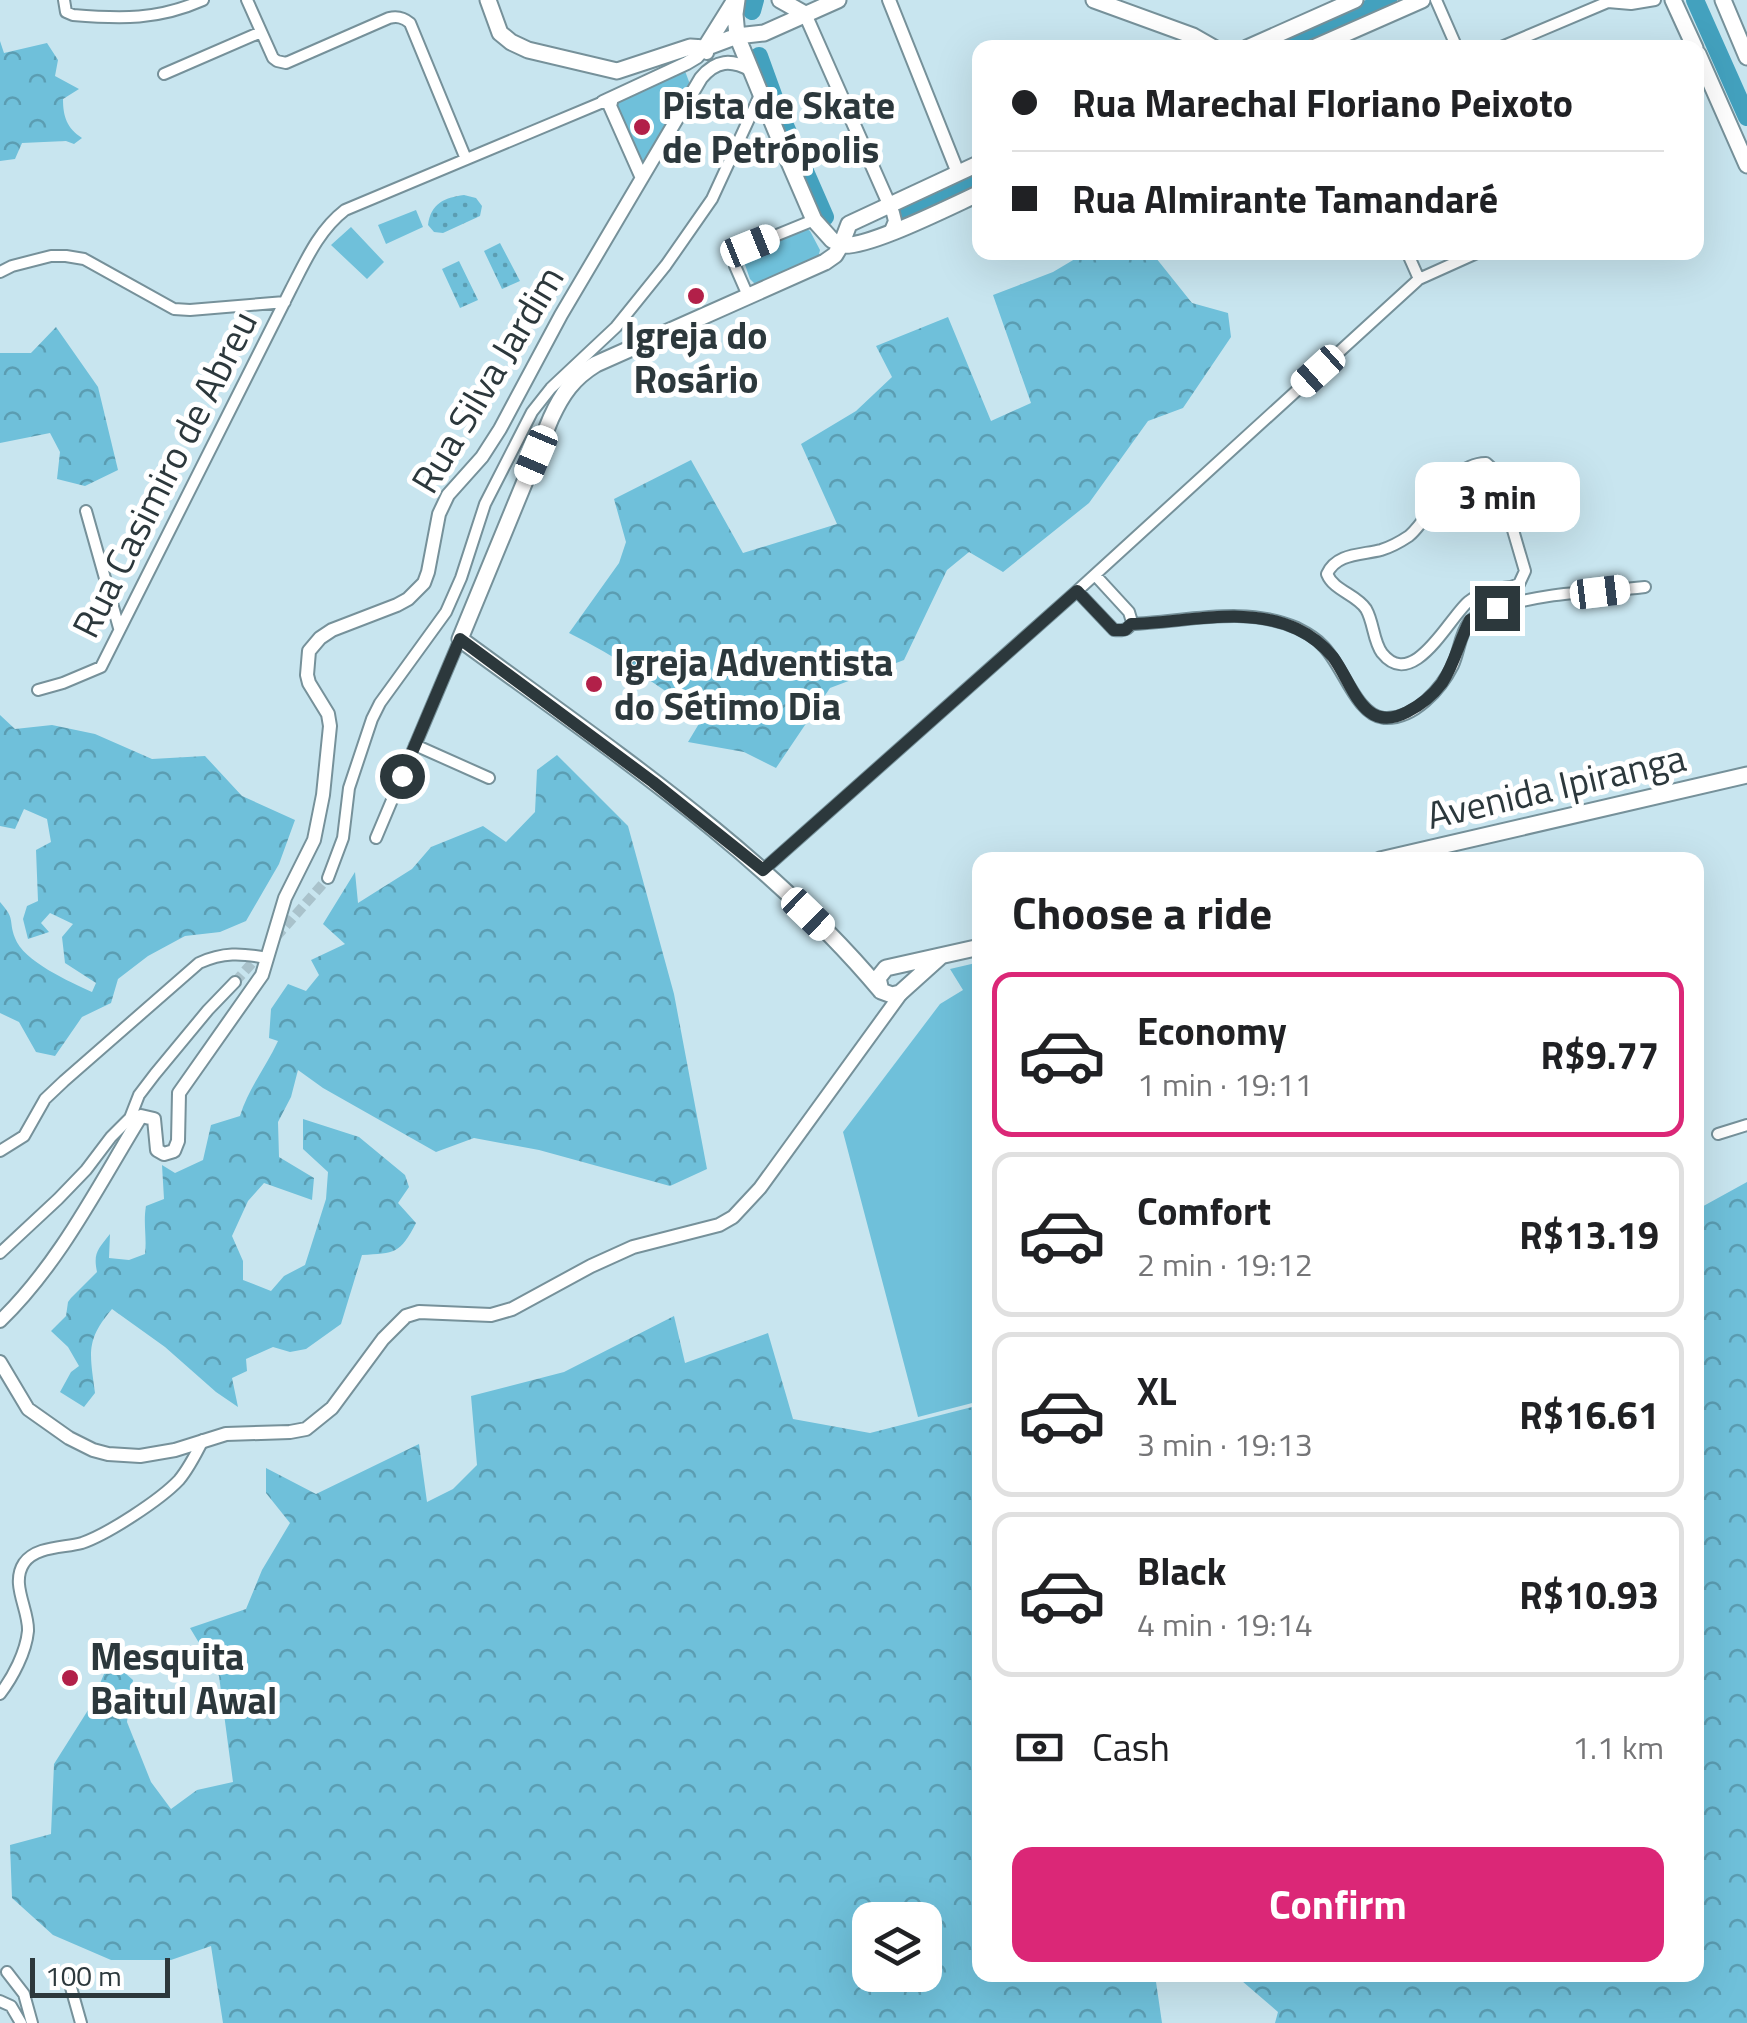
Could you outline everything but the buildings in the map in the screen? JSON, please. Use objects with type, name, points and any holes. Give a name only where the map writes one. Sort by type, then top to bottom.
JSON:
[{"type":"main road","points":[[488,0],[500,33],[511,42],[528,50],[610,70],[627,70],[690,47],[705,48],[737,36],[764,33],[838,0]]},
{"type":"main road","points":[[705,48],[736,0]]},
{"type":"main road","points":[[736,0],[737,36],[760,95],[814,220],[832,240],[848,247],[862,244],[972,196]]},
{"type":"main road","points":[[780,0],[805,14]]},
{"type":"main road","points":[[1094,0],[1200,40]]},
{"type":"main road","points":[[1265,40],[1356,0]]},
{"type":"main road","points":[[1332,40],[1422,0]]},
{"type":"main road","points":[[1674,0],[1691,40]]},
{"type":"main road","points":[[1723,0],[1747,57]]},
{"type":"main road","points":[[749,66],[752,48],[764,33]]},
{"type":"main road","points":[[1704,69],[1747,165]]},
{"type":"main road","points":[[943,955],[904,990],[892,995],[881,992],[852,957],[763,870],[653,782],[460,639],[551,418],[571,383],[596,364],[824,262],[835,255],[849,224],[972,167]]},
{"type":"main road","points":[[892,204],[908,224]]},
{"type":"main road","name":"Avenida Ipiranga","points":[[1415,852],[1747,775]]},
{"type":"main road","points":[[881,992],[880,974],[891,967],[972,949]]},
{"type":"main road","points":[[852,957],[901,970],[906,977],[904,990]]},
{"type":"street","points":[[64,0],[66,12],[73,15],[126,19],[177,12],[204,0]]},
{"type":"street","points":[[247,0],[273,58],[286,63],[388,18],[406,20],[466,159]]},
{"type":"street","points":[[889,0],[958,173]]},
{"type":"street","points":[[1436,0],[1454,40]]},
{"type":"street","points":[[1517,40],[1606,1],[1631,4],[1655,0]]},
{"type":"street","points":[[805,14],[892,204],[895,220],[890,233]]},
{"type":"street","points":[[164,74],[261,32]]},
{"type":"street","points":[[642,178],[608,102],[698,57],[705,48]]},
{"type":"street","points":[[642,178],[705,74],[710,62],[705,48]]},
{"type":"street","points":[[705,74],[719,62],[749,66]]},
{"type":"street","points":[[687,63],[698,66],[705,74]]},
{"type":"street","points":[[328,878],[344,838],[349,788],[372,718],[446,612],[485,504],[532,412],[551,388],[616,328],[666,266],[712,199],[760,95]]},
{"type":"street","name":"Rua Casimiro de Abreu","points":[[38,690],[100,667],[315,243],[330,222],[345,210],[608,102]]},
{"type":"street","name":"Rua Silva Jardim","points":[[266,958],[285,898],[314,840],[323,795],[330,720],[309,683],[309,651],[332,630],[397,605],[424,583],[439,514],[448,495],[491,443],[642,178]]},
{"type":"street","points":[[750,298],[735,266],[737,256],[750,246],[814,220]]},
{"type":"street","points":[[0,272],[51,256],[66,256],[84,259],[174,309],[285,302]]},
{"type":"street","points":[[1411,260],[1419,279]]},
{"type":"street","points":[[763,870],[1095,575],[1419,279],[1461,260]]},
{"type":"street","points":[[1486,463],[1496,472],[1525,571],[1512,587],[1472,598],[1420,658],[1404,663],[1391,661],[1382,653],[1365,608],[1332,584],[1327,574],[1331,566],[1346,557],[1380,550],[1408,536],[1460,472],[1486,463]]},
{"type":"street","points":[[86,511],[120,629]]},
{"type":"street","points":[[1095,575],[1129,612],[1131,624]]},
{"type":"street","points":[[1077,591],[1114,630],[1125,630],[1131,624],[1228,616],[1283,623],[1300,630],[1321,643],[1358,701],[1371,714],[1382,718],[1404,714],[1438,688],[1453,665],[1470,620],[1517,600],[1646,586]]},
{"type":"street","points":[[1512,587],[1517,600]]},
{"type":"street","points":[[376,838],[460,639]]},
{"type":"street","points":[[415,745],[489,778]]},
{"type":"street","points":[[0,1152],[24,1136],[45,1099],[199,963],[239,952],[266,958],[253,990],[179,1092],[178,1141],[174,1150],[164,1154],[157,1150],[154,1119],[136,1117],[111,1137],[86,1170],[0,1253]]},
{"type":"street","points":[[0,1321],[63,1245],[136,1117],[139,1094],[235,982]]},
{"type":"street","points":[[0,1362],[28,1409],[92,1450],[123,1457],[175,1450],[226,1434],[306,1429],[332,1408],[383,1339],[406,1316],[419,1312],[491,1315],[512,1309],[633,1247],[702,1231],[733,1218],[760,1188],[904,990]]},
{"type":"street","points":[[881,992],[882,1022]]},
{"type":"street","points":[[1718,1134],[1747,1125]]},
{"type":"street","points":[[0,1694],[25,1649],[28,1628],[19,1587],[24,1563],[34,1554],[97,1536],[130,1517],[176,1483],[203,1439]]},
{"type":"street","points":[[8,1972],[24,1994],[32,2023]]},
{"type":"street","points":[[70,1984],[81,2023]]},
{"type":"street","points":[[0,2001],[11,2006],[21,2023]]},
{"type":"green space","points":[[0,41],[4,53],[47,43],[58,60],[55,76],[79,89],[63,99],[63,105],[69,126],[82,138],[74,144],[22,143],[15,159],[0,161]]},
{"type":"green space","points":[[685,71],[691,87],[642,171],[614,104]]},
{"type":"green space","points":[[464,195],[476,198],[482,206],[480,216],[443,233],[434,232],[428,225],[435,207]]},
{"type":"green space","points":[[416,210],[423,227],[386,244],[378,225]]},
{"type":"green space","points":[[351,227],[384,262],[367,279],[331,245]]},
{"type":"green space","points":[[804,227],[820,250],[818,258],[762,285],[755,284],[743,259],[747,253]]},
{"type":"green space","points":[[500,243],[520,281],[502,289],[484,251]]},
{"type":"green space","points":[[1073,260],[1158,260],[1192,303],[1228,313],[1231,337],[1183,408],[1148,421],[1089,503],[1003,572],[969,552],[947,570],[904,660],[830,688],[776,768],[744,752],[688,742],[703,717],[621,662],[569,633],[619,563],[626,542],[614,499],[691,460],[743,553],[837,524],[801,444],[856,411],[892,377],[876,346],[948,317],[991,421],[1031,403],[993,295]]},
{"type":"green space","points":[[459,261],[478,300],[460,308],[442,269]]},
{"type":"green space","points":[[56,327],[98,387],[118,470],[85,486],[57,479],[60,452],[50,433],[0,443],[0,353],[31,353]]},
{"type":"green space","points":[[0,715],[15,729],[52,725],[95,734],[152,759],[205,756],[242,796],[295,820],[279,864],[246,921],[220,932],[185,936],[148,956],[118,979],[111,1003],[82,1017],[55,1056],[36,1052],[19,1022],[0,1013],[0,902],[27,955],[92,992],[96,983],[65,963],[62,937],[73,924],[50,913],[41,923],[49,932],[28,939],[23,919],[27,906],[38,901],[36,850],[51,842],[47,819],[24,809],[15,829],[0,826]]},
{"type":"green space","points":[[557,755],[628,826],[674,994],[707,1169],[670,1186],[539,1150],[474,1138],[436,1152],[298,1070],[291,1097],[278,1122],[279,1157],[314,1178],[312,1200],[264,1183],[248,1201],[232,1236],[243,1261],[243,1280],[271,1291],[284,1276],[305,1265],[326,1199],[328,1172],[303,1149],[303,1119],[359,1137],[405,1175],[409,1187],[398,1203],[416,1223],[405,1241],[389,1252],[362,1255],[341,1324],[306,1349],[290,1352],[273,1347],[246,1359],[247,1371],[232,1378],[238,1407],[112,1309],[93,1339],[95,1393],[84,1407],[60,1392],[79,1366],[68,1347],[51,1331],[66,1316],[71,1298],[97,1272],[98,1252],[110,1234],[109,1258],[129,1260],[145,1254],[146,1206],[164,1199],[162,1165],[175,1173],[203,1160],[211,1125],[240,1116],[278,1041],[269,1038],[271,1009],[288,984],[306,991],[319,975],[311,960],[345,944],[323,924],[355,872],[358,903],[412,869],[431,847],[483,826],[506,842],[535,812],[537,770]]},
{"type":"green space","points":[[972,964],[972,1403],[918,1417],[843,1132],[940,1004],[963,990],[950,969]]},
{"type":"green space","points":[[1747,1182],[1747,2023],[1275,2023],[1278,2012],[1243,1982],[1704,1982],[1704,1206]]},
{"type":"green space","points":[[674,1316],[685,1363],[768,1333],[793,1419],[870,1433],[972,1407],[972,1982],[1156,1982],[1162,2023],[223,2023],[211,1946],[171,1960],[111,1960],[53,1935],[12,1898],[10,1845],[51,1834],[54,1764],[90,1707],[110,1660],[133,1680],[127,1722],[151,1782],[171,1809],[197,1790],[233,1782],[219,1676],[190,1628],[246,1609],[262,1570],[290,1523],[266,1493],[266,1468],[316,1494],[419,1444],[427,1502],[453,1489],[477,1465],[471,1396],[564,1372]]},
{"type":"waterway","points":[[752,11],[755,0]]},
{"type":"waterway","points":[[1298,40],[1388,0]]},
{"type":"waterway","points":[[1695,0],[1747,117]]},
{"type":"waterway","points":[[759,56],[825,217]]},
{"type":"waterway","points":[[905,210],[972,181]]},
{"type":"tunnel","points":[[276,937],[328,878]]},
{"type":"tunnel","points":[[235,982],[261,953]]},
{"type":"place","name":"Pista de Skate de Petrópolis","points":[[642,127]]},
{"type":"place","name":"Igreja do Rosário","points":[[696,296]]},
{"type":"place","name":"Igreja Adventista do Sétimo Dia","points":[[594,684]]},
{"type":"place","name":"Mesquita Baitul Awal","points":[[70,1678]]},
{"type":"route","points":[[402,776],[460,639],[653,782],[763,870],[1077,591],[1114,630],[1125,630],[1131,624],[1228,616],[1259,618],[1300,630],[1321,643],[1358,701],[1371,714],[1382,718],[1404,714],[1438,688],[1453,665],[1470,620],[1497,608]]}]
